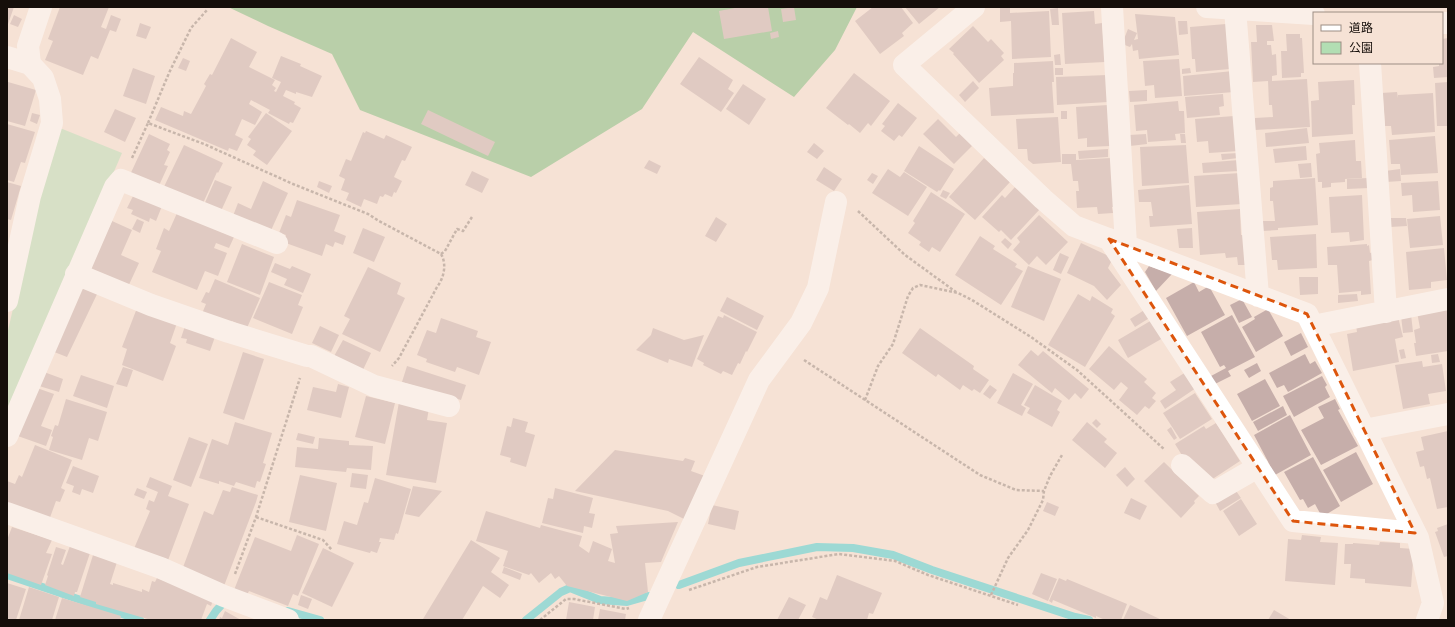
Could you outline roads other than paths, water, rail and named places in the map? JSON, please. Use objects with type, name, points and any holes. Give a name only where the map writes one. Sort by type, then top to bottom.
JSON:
[{"type":"street","points":[[30,64],[28,46],[41,7]]},
{"type":"street","points":[[974,7],[904,65],[1037,194],[1074,226],[1306,314],[1418,538],[1433,603],[1427,620]]},
{"type":"street","points":[[1112,7],[1117,242],[1258,467],[1294,521],[1415,533]]},
{"type":"street","points":[[1207,7],[1313,14]]},
{"type":"street","points":[[1235,9],[1258,296]]},
{"type":"street","points":[[7,57],[30,64],[43,78],[50,99],[52,124],[30,196],[8,292]]},
{"type":"street","points":[[1370,64],[1386,312]]},
{"type":"street","points":[[7,436],[76,274],[115,187],[121,180],[224,213],[277,243]]},
{"type":"street","points":[[654,610],[759,380],[801,323],[818,288],[836,202]]},
{"type":"street","points":[[76,274],[151,305],[228,332],[311,356],[374,386],[449,406]]},
{"type":"street","points":[[1312,326],[1448,299]]},
{"type":"street","points":[[1364,430],[1448,414]]},
{"type":"street","points":[[1182,465],[1213,493],[1258,467]]},
{"type":"street","points":[[7,513],[161,568],[228,598],[288,620]]},
{"type":"waterway","points":[[679,585],[739,563],[817,547],[853,548],[893,555],[932,570],[1075,617],[1089,620]]},
{"type":"waterway","points":[[7,575],[140,620]]},
{"type":"waterway","points":[[526,620],[561,592],[570,588],[600,600],[627,602],[648,596]]},
{"type":"waterway","points":[[210,620],[224,602]]},
{"type":"waterway","points":[[288,611],[320,620]]}]
